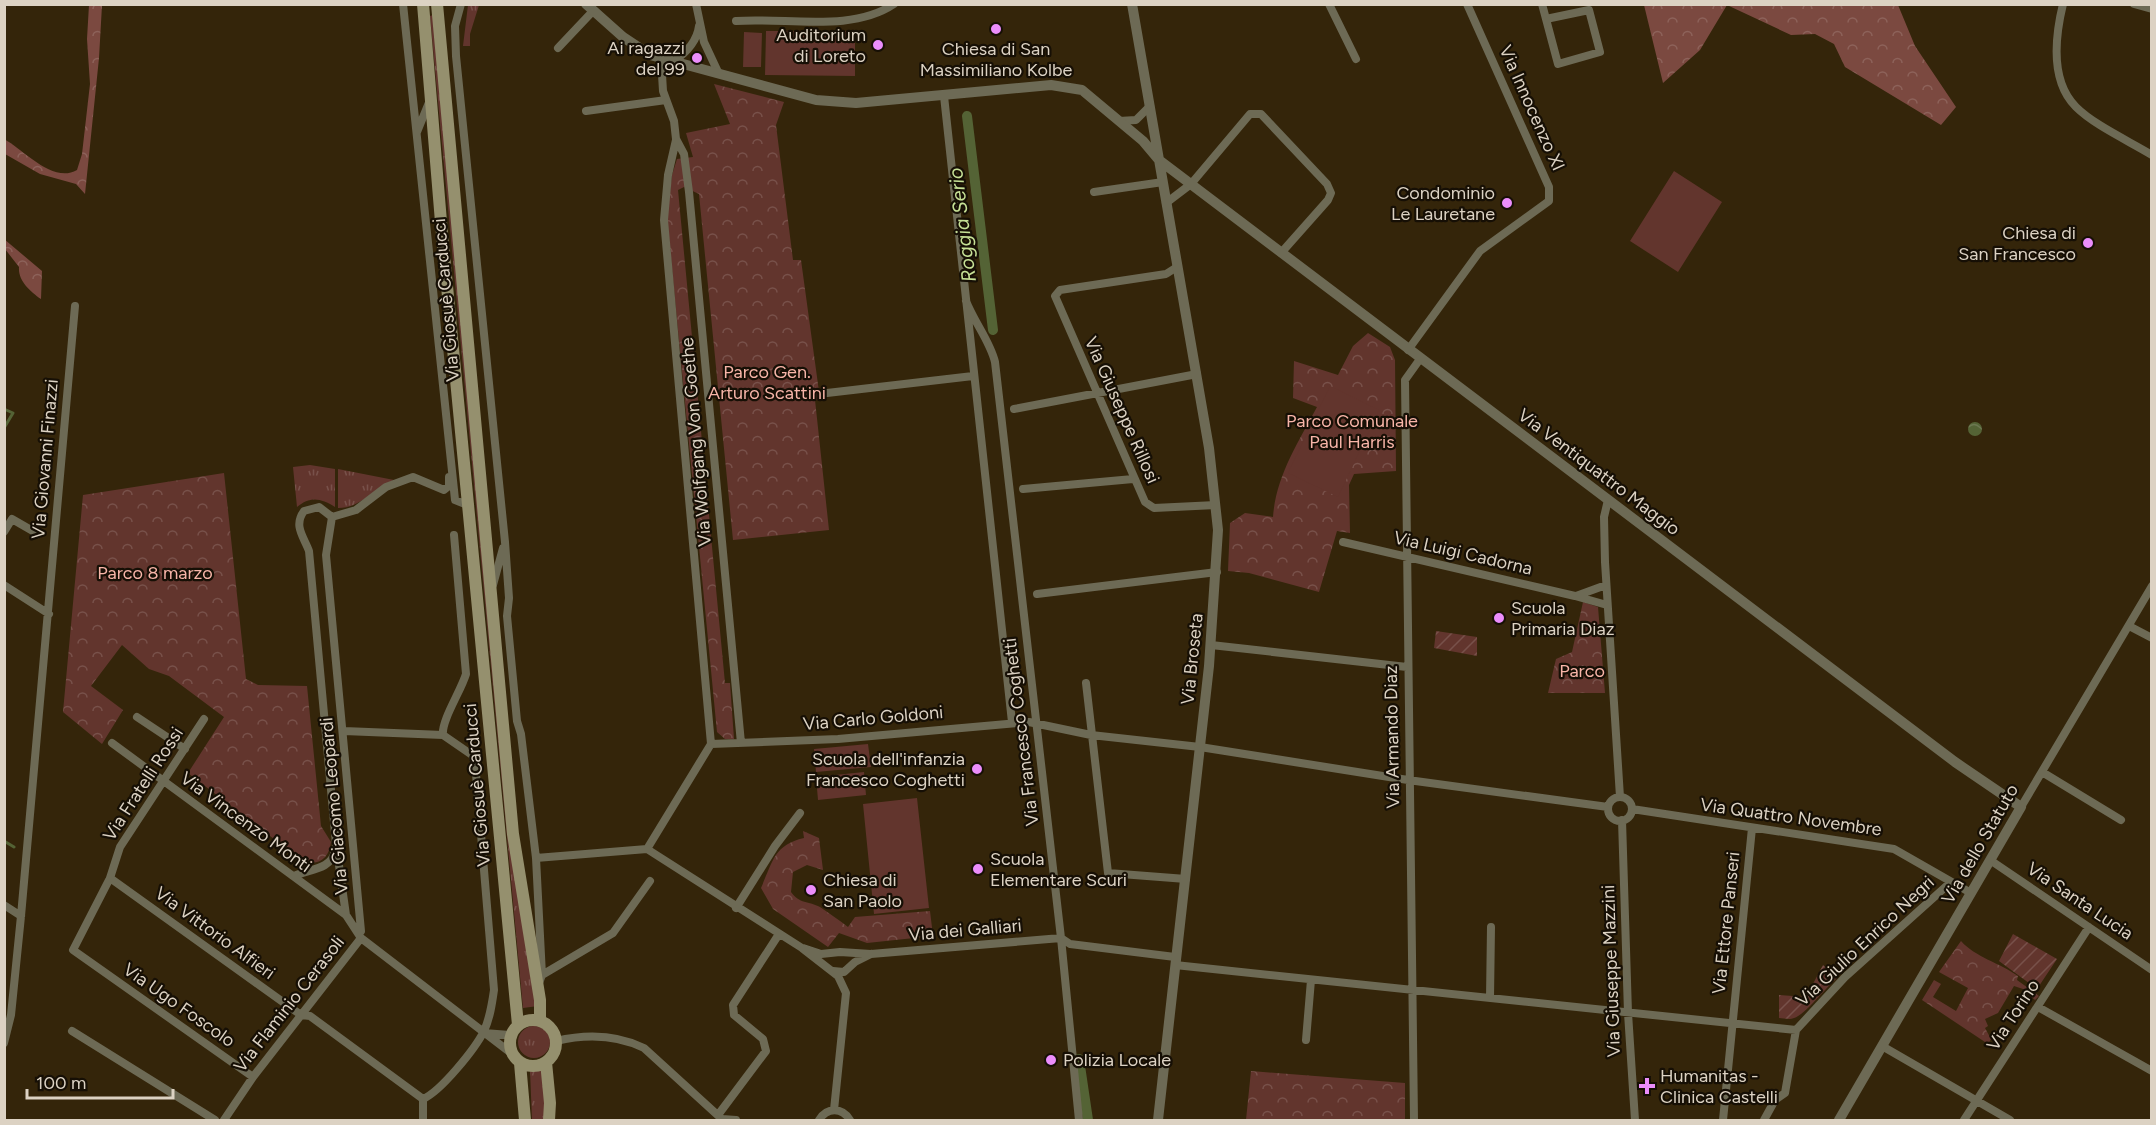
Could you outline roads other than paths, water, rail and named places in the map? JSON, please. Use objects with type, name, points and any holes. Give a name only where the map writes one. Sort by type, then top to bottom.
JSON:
[{"type":"main road","name":"Via Giosuè Carducci","points":[[423,4],[470,506],[514,1030],[511,1053]]},
{"type":"main road","name":"Via Giosuè Carducci","points":[[437,4],[513,834],[540,981],[540,1020]]},
{"type":"main road","points":[[511,1053],[520,1063],[528,1066],[546,1062],[552,1056],[556,1041],[552,1029],[540,1020],[526,1020],[514,1030]]},
{"type":"main road","points":[[546,1062],[550,1103],[549,1120]]},
{"type":"main road","points":[[520,1063],[525,1120]]},
{"type":"street","name":"Via Giosuè Carducci","points":[[403,4],[455,500]]},
{"type":"street","name":"Via Giosuè Carducci","points":[[461,4],[455,26],[456,56],[505,542],[509,598],[507,616],[517,721],[521,734],[536,858],[540,981]]},
{"type":"street","points":[[696,4],[704,42],[718,72]]},
{"type":"street","points":[[736,21],[766,19],[853,21],[879,14],[894,4]]},
{"type":"street","name":"Via Broseta","points":[[1132,4],[1197,374],[1216,505],[1217,572],[1186,879],[1158,1120]]},
{"type":"street","points":[[1329,4],[1356,59]]},
{"type":"street","name":"Via Innocenzo XI","points":[[1408,350],[1480,251],[1549,201],[1551,194],[1467,4]]},
{"type":"street","points":[[1542,4],[1546,19],[1558,64],[1600,52],[1589,10],[1546,19]]},
{"type":"street","points":[[2063,4],[2056,47],[2058,68],[2064,89],[2076,107],[2151,155]]},
{"type":"street","points":[[2134,4],[2151,9]]},
{"type":"street","points":[[558,48],[587,7]]},
{"type":"street","name":"Via Ventiquattro Maggio","points":[[587,7],[623,37],[650,55],[816,100],[855,102],[1051,85],[1082,90],[1143,141],[1159,160],[1954,762],[2021,807]]},
{"type":"street","points":[[673,62],[691,46],[698,33],[699,22]]},
{"type":"street","name":"Via Wolfgang Von Goethe","points":[[661,58],[660,72],[666,100],[674,121],[676,139],[668,175],[664,220],[711,744]]},
{"type":"street","name":"Via Giosuè Carducci","points":[[417,134],[431,96]]},
{"type":"street","name":"Via Francesco Coghetti","points":[[944,96],[1012,722]]},
{"type":"street","points":[[586,111],[666,100]]},
{"type":"street","points":[[1119,121],[1136,120],[1150,106]]},
{"type":"street","points":[[1166,203],[1191,184],[1250,114],[1261,114],[1327,184],[1331,192],[1328,200],[1281,253]]},
{"type":"street","name":"Via Wolfgang Von Goethe","points":[[676,139],[684,154],[689,192],[741,743]]},
{"type":"street","points":[[1094,192],[1163,182]]},
{"type":"street","name":"Via Giuseppe Rillosi","points":[[1177,267],[1166,274],[1060,290],[1055,296],[1133,479],[1150,507],[1216,505]]},
{"type":"street","name":"Via Francesco Coghetti","points":[[966,301],[995,362],[1061,938],[1079,1120]]},
{"type":"street","name":"Via Giovanni Finazzi","points":[[4,1043],[11,1015],[21,916],[75,306]]},
{"type":"street","points":[[972,348],[986,342]]},
{"type":"street","name":"Via Armando Diaz","points":[[1414,1120],[1408,780],[1405,380],[1420,359]]},
{"type":"street","points":[[1014,409],[1096,391],[1197,374]]},
{"type":"street","points":[[827,393],[973,376]]},
{"type":"street","points":[[332,517],[356,510],[386,487],[408,478],[413,477],[444,490],[449,486],[448,444]]},
{"type":"street","points":[[408,478],[470,506]]},
{"type":"street","points":[[1023,489],[1133,479]]},
{"type":"street","points":[[1608,500],[1604,517],[1606,585],[1620,797]]},
{"type":"street","name":"Via Giacomo Leopardi","points":[[346,915],[336,844],[309,551],[300,534],[299,523],[304,511],[319,507],[332,517],[326,555],[344,731],[361,938]]},
{"type":"street","name":"Via Giovanni Finazzi","points":[[4,531],[12,519],[38,534]]},
{"type":"street","points":[[442,735],[442,726],[460,693],[466,674],[453,535]]},
{"type":"street","name":"Via Giosuè Carducci","points":[[490,592],[505,542]]},
{"type":"street","name":"Via Luigi Cadorna","points":[[1343,542],[1607,605]]},
{"type":"street","points":[[1037,594],[1217,572]]},
{"type":"street","points":[[4,585],[49,614]]},
{"type":"street","points":[[1575,596],[1606,585]]},
{"type":"street","name":"Via dello Statuto","points":[[1839,1120],[2151,586]]},
{"type":"street","points":[[2129,626],[2151,638]]},
{"type":"street","points":[[1210,645],[1407,667]]},
{"type":"street","points":[[1086,683],[1108,873],[1186,879]]},
{"type":"street","points":[[137,717],[185,749]]},
{"type":"street","name":"Via Fratelli Rossi","points":[[86,960],[73,948],[89,922],[110,878],[120,847],[204,719]]},
{"type":"street","name":"Via Carlo Goldoni","points":[[711,744],[838,740],[1012,722],[1036,724],[1091,735],[1200,747]]},
{"type":"street","points":[[344,731],[442,735],[472,755],[475,762],[494,990],[490,1016],[483,1033],[434,1094],[423,1099],[423,1120]]},
{"type":"street","name":"Via Vincenzo Monti","points":[[112,743],[162,782],[346,915],[361,938]]},
{"type":"street","points":[[647,849],[711,744]]},
{"type":"street","points":[[1200,747],[1408,780],[1608,807]]},
{"type":"street","points":[[2042,772],[2121,820]]},
{"type":"street","points":[[1620,797],[1628,800],[1632,809],[1629,817],[1622,820],[1611,817],[1608,807],[1612,800],[1620,797]]},
{"type":"street","name":"Via Quattro Novembre","points":[[1632,809],[1894,849],[1971,893]]},
{"type":"street","points":[[736,909],[775,846],[800,813]]},
{"type":"street","name":"Via Giuseppe Mazzini","points":[[1622,820],[1628,1012],[1635,1120]]},
{"type":"street","name":"Via Ettore Panseri","points":[[1723,1120],[1752,828]]},
{"type":"street","name":"Via Giacomo Leopardi","points":[[294,876],[326,865],[332,860],[336,844]]},
{"type":"street","points":[[536,858],[647,849],[736,909],[802,948],[832,971],[841,980],[846,993],[834,1110]]},
{"type":"street","name":"Via Santa Lucia","points":[[1990,860],[2151,970]]},
{"type":"street","name":"Via Vittorio Alfieri","points":[[110,878],[301,1015],[310,1016],[423,1099]]},
{"type":"street","points":[[540,981],[613,933],[650,881]]},
{"type":"street","name":"Via Giulio Enrico Negri","points":[[1764,1120],[1775,1100],[1785,1093],[1796,1030],[1845,977],[1951,882]]},
{"type":"street","points":[[4,905],[21,916]]},
{"type":"street","points":[[1490,998],[1491,927]]},
{"type":"street","name":"Via Torino","points":[[1964,1120],[2089,927]]},
{"type":"street","points":[[721,1118],[767,1046],[763,1039],[734,1015],[733,1005],[779,934]]},
{"type":"street","points":[[361,938],[511,1053]]},
{"type":"street","name":"Via Flaminio Cerasoli","points":[[224,1120],[253,1077],[361,938]]},
{"type":"street","points":[[1061,938],[1070,944],[1311,980],[1796,1030]]},
{"type":"street","name":"Via dei Galliari","points":[[845,954],[871,954],[1061,938]]},
{"type":"street","points":[[802,948],[821,954],[845,954],[849,967],[841,973],[832,971]]},
{"type":"street","points":[[832,971],[828,963],[835,953]]},
{"type":"street","name":"Via dei Galliari","points":[[849,967],[871,954]]},
{"type":"street","name":"Via Ugo Foscolo","points":[[86,960],[253,1077]]},
{"type":"street","points":[[1306,1040],[1311,980]]},
{"type":"street","points":[[2038,1007],[2151,1071]]},
{"type":"street","points":[[483,1033],[514,1030]]},
{"type":"street","points":[[72,1031],[214,1120]]},
{"type":"street","points":[[556,1041],[596,1036],[629,1041],[644,1048],[721,1118],[736,1120]]},
{"type":"street","points":[[1882,1046],[2010,1120]]},
{"type":"street","points":[[819,1120],[824,1113],[834,1110],[845,1113],[850,1120]]},
{"type":"water","points":[[1972,422],[1978,422],[1982,429],[1978,436],[1972,436],[1968,432],[1968,426]]},
{"type":"waterway","name":"Roggia Serio","points":[[967,116],[993,330]]},
{"type":"waterway","points":[[4,409],[13,413],[4,428]]},
{"type":"waterway","points":[[4,841],[14,847]]},
{"type":"waterway","points":[[1079,1059],[1088,1120]]},
{"type":"place","name":"Chiesa di San Massimiliano Kolbe","points":[[996,29]]},
{"type":"place","name":"Auditorium di Loreto","points":[[878,45]]},
{"type":"place","name":"Ai ragazzi del 99","points":[[697,58]]},
{"type":"place","name":"Condominio Le Lauretane","points":[[1507,203]]},
{"type":"place","name":"Chiesa di San Francesco","points":[[2088,243]]},
{"type":"place","name":"Scuola Primaria Diaz","points":[[1499,618]]},
{"type":"place","name":"Scuola dell'infanzia Francesco Coghetti","points":[[977,769]]},
{"type":"place","name":"Scuola Elementare Scuri","points":[[978,869]]},
{"type":"place","name":"Chiesa di San Paolo","points":[[811,890]]},
{"type":"place","name":"Polizia Locale","points":[[1051,1060]]},
{"type":"place","name":"Humanitas - Clinica Castelli","points":[[1647,1086]]},
{"type":"park label","name":"Parco Gen. Arturo Scattini","points":[[767,382]]},
{"type":"park label","name":"Parco Comunale Paul Harris","points":[[1352,431]]},
{"type":"park label","name":"Parco 8 marzo","points":[[155,573]]},
{"type":"park label","name":"Parco","points":[[1582,671]]}]
